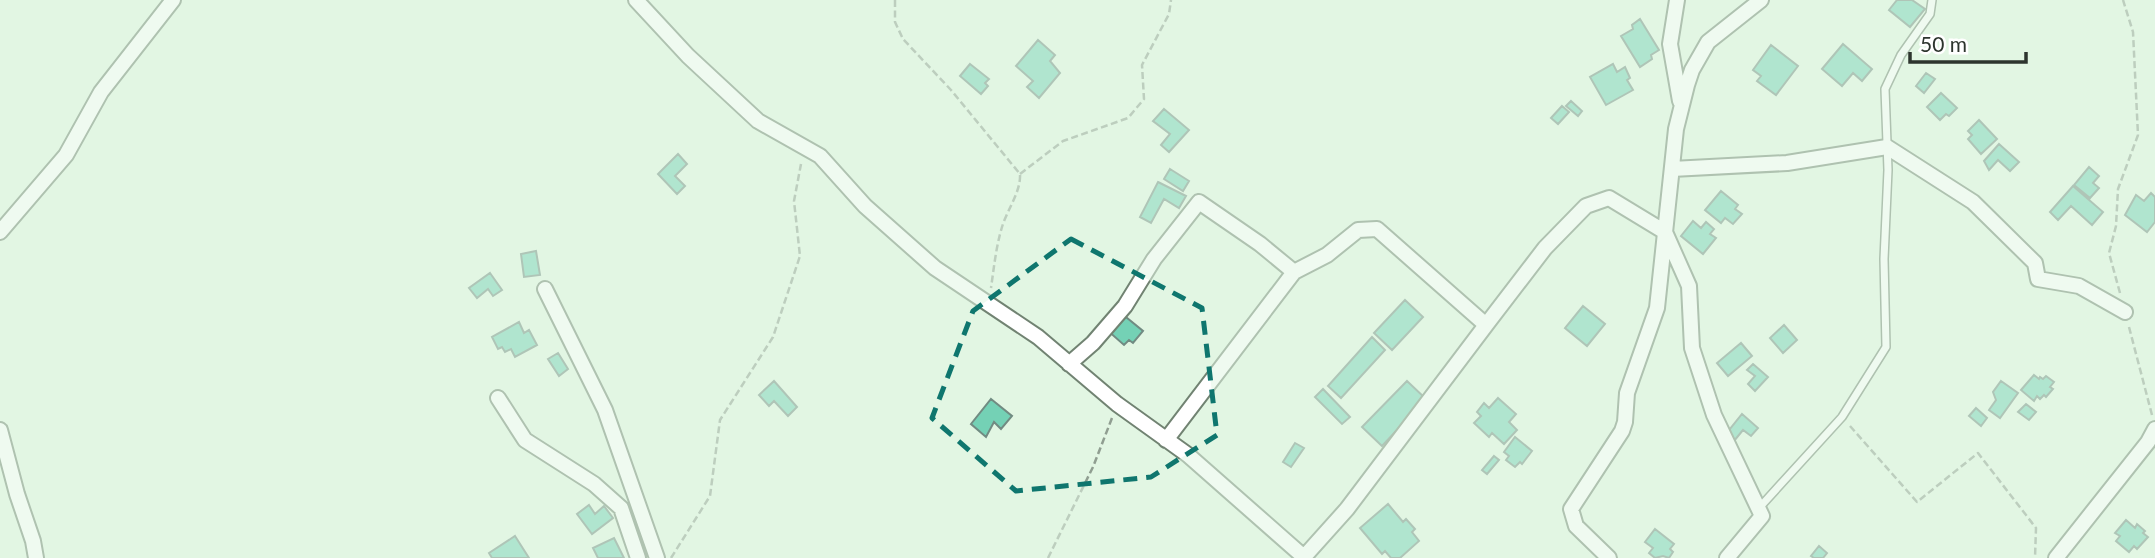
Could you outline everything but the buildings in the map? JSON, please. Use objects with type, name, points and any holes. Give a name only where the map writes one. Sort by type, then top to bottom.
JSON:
[{"type":"street","points":[[0,232],[66,155],[101,92],[173,0]]},
{"type":"street","points":[[636,0],[688,56],[758,121],[805,145],[825,161],[865,206],[934,268],[1038,337],[1117,404],[1188,456],[1305,557],[1347,509],[1545,247],[1586,206],[1609,198],[1665,232],[1689,286],[1692,348],[1714,415],[1762,516],[1727,558]]},
{"type":"street","points":[[1677,0],[1670,44],[1681,106]]},
{"type":"street","points":[[1609,558],[1576,526],[1571,509],[1610,452],[1625,422],[1627,393],[1657,308],[1676,129],[1692,70],[1708,42],[1761,0]]},
{"type":"street","points":[[1672,169],[1787,163],[1887,147],[1973,202],[2035,263],[2038,279],[2079,286],[2125,312]]},
{"type":"street","points":[[1069,364],[1093,343],[1125,306],[1154,259],[1199,202],[1260,244],[1294,272]]},
{"type":"street","points":[[1166,440],[1294,272],[1327,255],[1359,230],[1377,229],[1486,325]]},
{"type":"street","points":[[545,289],[605,410],[657,558]]},
{"type":"street","points":[[498,398],[525,440],[594,484],[621,508],[638,558]]},
{"type":"street","points":[[2056,558],[2148,442],[2153,422]]},
{"type":"street","points":[[0,430],[36,558]]},
{"type":"lane","points":[[1758,509],[1842,417],[1886,347],[1885,89],[1901,55],[1930,14],[1932,0]]},
{"type":"path","points":[[895,0],[895,22],[903,39],[951,90],[1020,174],[1020,182],[1003,226],[995,258],[989,305]]},
{"type":"path","points":[[1020,174],[1063,141],[1128,118],[1144,99],[1142,65],[1169,14],[1171,0]]},
{"type":"path","points":[[2123,0],[2133,32],[2138,135],[2118,189],[2116,226],[2109,253],[2153,422]]},
{"type":"path","points":[[671,558],[710,496],[720,421],[773,337],[800,256],[794,201],[805,145]]},
{"type":"path","points":[[1048,558],[1093,467],[1117,404]]},
{"type":"path","points":[[1842,417],[1917,502],[1978,453],[2036,528],[2035,558]]},
{"type":"highlighted area","points":[[1071,239],[1202,308],[1217,435],[1151,477],[1016,491],[932,418],[973,311]]}]
